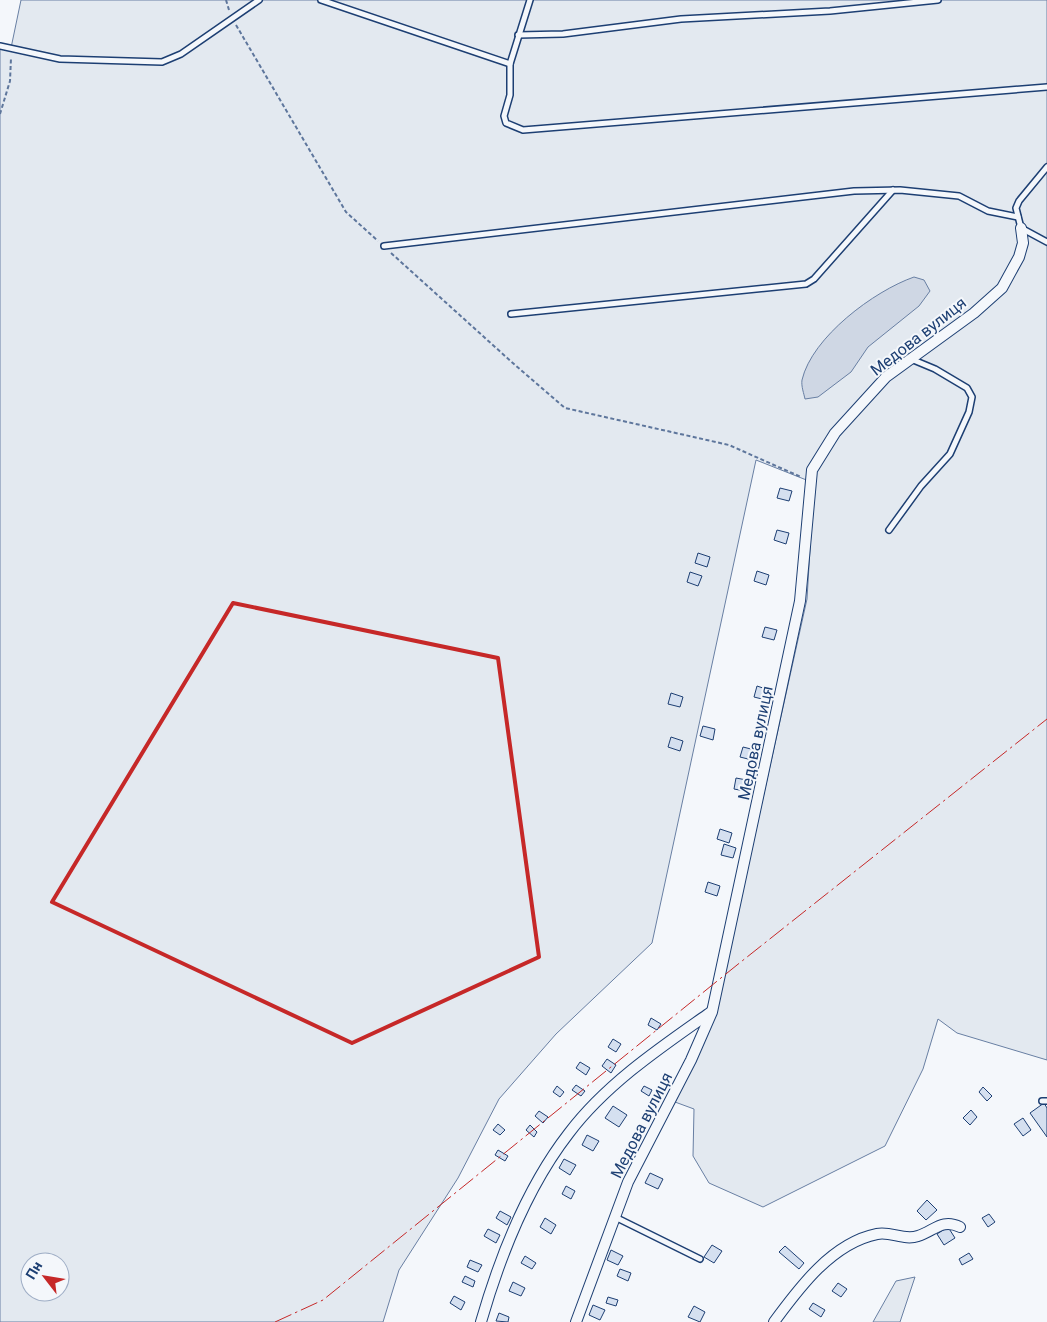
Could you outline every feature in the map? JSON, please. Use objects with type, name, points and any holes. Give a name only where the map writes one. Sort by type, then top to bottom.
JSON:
[{"type":"street","name":"Медова вулиця","points":[[576,1322],[628,1182],[692,1060],[712,1012],[800,601],[812,470],[835,433],[886,377],[974,313],[1002,288],[1019,257],[1023,242],[1021,228]]},
{"type":"street","points":[[481,1322],[507,1247],[531,1193],[569,1132],[596,1103],[660,1048],[712,1012]]},
{"type":"street","points":[[774,1322],[806,1280],[837,1253],[854,1243],[879,1234],[908,1238],[919,1236],[943,1223],[952,1223],[960,1227]]},
{"type":"lane","points":[[0,46],[60,59],[162,62],[181,54],[259,0]]},
{"type":"lane","points":[[321,0],[510,64]]},
{"type":"lane","points":[[530,0],[510,64],[510,95],[504,116],[506,123],[523,130],[1047,87]]},
{"type":"lane","points":[[518,35],[564,34],[681,19],[830,11],[938,0]]},
{"type":"lane","points":[[1047,167],[1019,201],[1016,208],[1021,228],[1047,242]]},
{"type":"lane","points":[[512,314],[806,284],[814,279],[893,190]]},
{"type":"lane","points":[[384,246],[854,191],[893,190],[959,196],[988,211],[1018,217]]},
{"type":"lane","points":[[889,530],[921,486],[950,454],[969,412],[972,397],[967,388],[935,369],[910,359]]},
{"type":"lane","points":[[615,1217],[700,1259]]},
{"type":"path","points":[[226,0],[232,18],[346,212],[514,365],[565,408],[729,445],[810,481]]},
{"type":"path","points":[[0,114],[10,81],[11,48]]},
{"type":"highlighted area","points":[[233,603],[498,658],[539,957],[352,1043],[52,902]]},
{"type":"shaded area","points":[[21,0],[1047,0],[1047,1060],[957,1033],[938,1019],[923,1069],[885,1146],[763,1207],[709,1183],[693,1156],[694,1109],[675,1102],[716,1010],[807,599],[814,483],[756,460],[652,943],[556,1034],[499,1099],[458,1178],[399,1270],[383,1322],[0,1322],[0,46],[11,48]]},
{"type":"shaded area","points":[[914,277],[924,280],[930,291],[919,306],[868,347],[851,372],[818,397],[805,399],[802,380],[808,364],[831,332],[864,304],[881,293]]},
{"type":"shaded area","points":[[915,1277],[900,1322],[873,1322],[896,1281]]},
{"type":"building","points":[[780,488],[792,491],[789,501],[777,498]]},
{"type":"building","points":[[777,530],[789,533],[786,544],[774,540]]},
{"type":"building","points":[[698,553],[710,557],[707,567],[695,563]]},
{"type":"building","points":[[757,571],[769,575],[766,585],[754,581]]},
{"type":"building","points":[[690,572],[702,576],[698,586],[687,582]]},
{"type":"building","points":[[765,627],[777,630],[774,640],[762,637]]},
{"type":"building","points":[[757,686],[769,690],[766,700],[754,697]]},
{"type":"building","points":[[671,693],[683,697],[680,707],[668,704]]},
{"type":"building","points":[[703,726],[715,729],[713,740],[700,736]]},
{"type":"building","points":[[671,737],[683,741],[680,751],[668,747]]},
{"type":"building","points":[[743,747],[755,750],[752,760],[740,757]]},
{"type":"building","points":[[736,778],[752,781],[750,792],[734,789]]},
{"type":"building","points":[[720,829],[732,833],[729,843],[717,839]]},
{"type":"building","points":[[724,844],[736,848],[733,858],[721,855]]},
{"type":"building","points":[[708,882],[720,886],[717,896],[705,892]]},
{"type":"building","points":[[651,1018],[661,1024],[657,1030],[648,1025]]},
{"type":"building","points":[[613,1039],[621,1044],[616,1052],[608,1047]]},
{"type":"building","points":[[607,1059],[616,1065],[611,1073],[602,1066]]},
{"type":"building","points":[[580,1062],[590,1068],[586,1075],[576,1068]]},
{"type":"building","points":[[576,1085],[585,1091],[581,1096],[572,1090]]},
{"type":"building","points":[[557,1086],[564,1092],[560,1097],[553,1092]]},
{"type":"building","points":[[644,1086],[652,1090],[649,1096],[641,1091]]},
{"type":"building","points":[[983,1087],[992,1096],[987,1101],[979,1092]]},
{"type":"building","points":[[1044,1103],[1047,1108],[1047,1137],[1030,1113]]},
{"type":"building","points":[[613,1106],[627,1115],[619,1127],[605,1118]]},
{"type":"building","points":[[971,1110],[977,1117],[970,1125],[963,1118]]},
{"type":"building","points":[[539,1111],[548,1117],[543,1123],[535,1116]]},
{"type":"building","points":[[1023,1118],[1031,1130],[1023,1136],[1014,1124]]},
{"type":"building","points":[[498,1124],[505,1130],[500,1135],[493,1130]]},
{"type":"building","points":[[530,1125],[537,1132],[534,1137],[526,1130]]},
{"type":"building","points":[[587,1135],[599,1141],[593,1151],[582,1145]]},
{"type":"building","points":[[498,1150],[508,1156],[505,1161],[495,1155]]},
{"type":"building","points":[[564,1159],[576,1165],[570,1175],[559,1168]]},
{"type":"building","points":[[650,1173],[663,1179],[658,1189],[645,1183]]},
{"type":"building","points":[[566,1186],[575,1191],[571,1199],[562,1194]]},
{"type":"building","points":[[927,1200],[937,1210],[926,1220],[917,1211]]},
{"type":"building","points":[[500,1211],[511,1217],[507,1225],[496,1218]]},
{"type":"building","points":[[989,1214],[995,1222],[988,1227],[982,1218]]},
{"type":"building","points":[[545,1218],[556,1225],[551,1234],[540,1227]]},
{"type":"building","points":[[948,1227],[955,1238],[944,1245],[937,1234]]},
{"type":"building","points":[[488,1229],[500,1235],[496,1243],[484,1236]]},
{"type":"building","points":[[712,1245],[722,1251],[714,1263],[704,1257]]},
{"type":"building","points":[[785,1246],[804,1263],[799,1269],[779,1252]]},
{"type":"building","points":[[611,1250],[623,1256],[618,1265],[607,1260]]},
{"type":"building","points":[[969,1253],[973,1259],[962,1265],[959,1259]]},
{"type":"building","points":[[525,1256],[536,1263],[532,1269],[521,1263]]},
{"type":"building","points":[[470,1260],[482,1265],[478,1272],[467,1267]]},
{"type":"building","points":[[620,1269],[631,1273],[628,1281],[617,1276]]},
{"type":"building","points":[[465,1276],[475,1281],[473,1287],[462,1282]]},
{"type":"building","points":[[513,1282],[525,1288],[521,1296],[509,1291]]},
{"type":"building","points":[[838,1283],[847,1289],[841,1297],[832,1291]]},
{"type":"building","points":[[454,1296],[465,1302],[461,1310],[450,1303]]},
{"type":"building","points":[[608,1297],[618,1300],[616,1306],[606,1303]]},
{"type":"building","points":[[813,1303],[825,1310],[821,1317],[809,1309]]},
{"type":"building","points":[[593,1305],[605,1310],[600,1320],[589,1315]]},
{"type":"building","points":[[694,1306],[705,1312],[700,1322],[688,1317]]},
{"type":"building","points":[[499,1313],[509,1317],[508,1322],[496,1321]]},
{"type":"power","points":[[275,1322],[323,1300],[737,965],[1047,719]]}]
